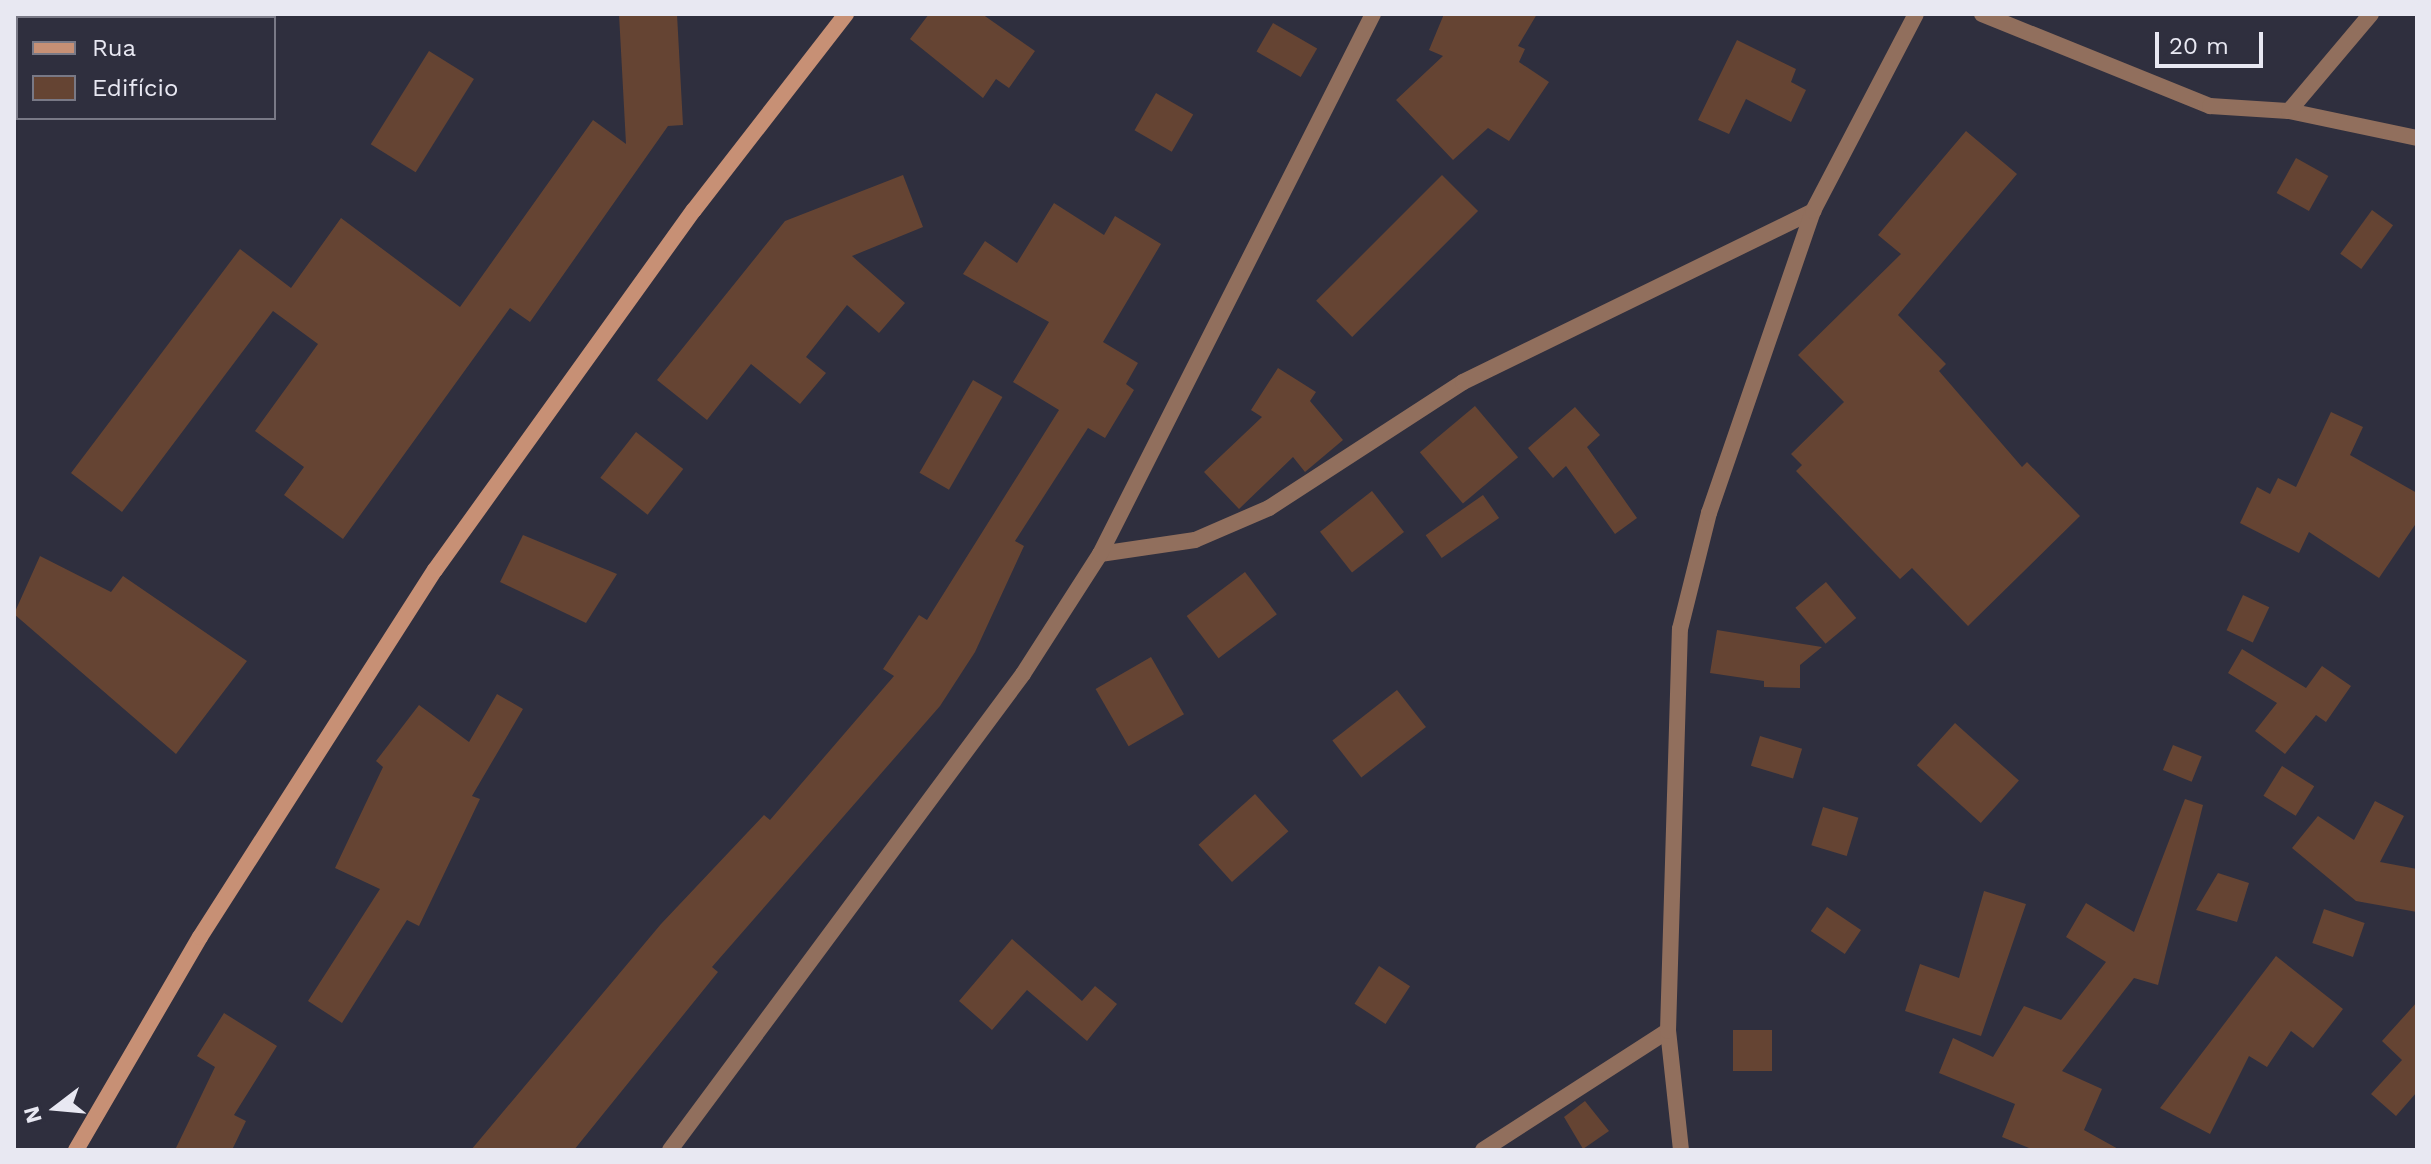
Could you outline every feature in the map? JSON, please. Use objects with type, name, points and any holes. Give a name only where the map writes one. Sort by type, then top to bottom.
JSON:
[{"type":"street","points":[[76,1150],[200,937],[435,570],[694,210],[846,14]]},
{"type":"street","points":[[670,1150],[1023,674],[1100,554],[1373,14]]},
{"type":"street","points":[[1681,1150],[1668,1031],[1680,629],[1709,513],[1813,211],[1916,14]]},
{"type":"street","points":[[1982,14],[2210,106],[2289,111],[2417,138]]},
{"type":"street","points":[[2289,111],[2371,14]]},
{"type":"street","points":[[1100,554],[1195,540],[1269,508],[1463,382],[1813,211]]},
{"type":"street","points":[[1483,1150],[1668,1031]]},
{"type":"building","points":[[619,14],[677,14],[683,125],[668,126],[530,322],[510,308],[343,539],[284,495],[304,467],[255,431],[318,344],[273,311],[122,512],[71,473],[240,249],[291,288],[341,218],[460,307],[593,120],[626,144]]},
{"type":"building","points":[[929,14],[982,14],[1035,51],[1009,88],[996,79],[983,98],[910,39]]},
{"type":"building","points":[[1444,14],[1537,14],[1518,46],[1525,49],[1519,62],[1549,82],[1509,141],[1488,128],[1453,160],[1396,100],[1443,56],[1429,50]]},
{"type":"building","points":[[1273,23],[1317,48],[1301,77],[1256,52]]},
{"type":"building","points":[[1737,40],[1796,69],[1791,82],[1806,90],[1791,122],[1746,99],[1729,134],[1698,120]]},
{"type":"building","points":[[429,51],[474,79],[416,172],[371,144]]},
{"type":"building","points":[[1156,93],[1193,114],[1172,152],[1134,130]]},
{"type":"building","points":[[1966,131],[2017,174],[1898,315],[1946,364],[1939,371],[2022,467],[2027,462],[2080,516],[1968,626],[1912,568],[1900,579],[1796,471],[1802,465],[1791,454],[1844,402],[1798,355],[1901,254],[1878,235]]},
{"type":"building","points":[[2296,158],[2328,176],[2309,211],[2277,193]]},
{"type":"building","points":[[903,175],[923,227],[852,256],[905,303],[879,333],[847,305],[806,357],[826,373],[800,404],[751,364],[707,420],[657,380],[785,221]]},
{"type":"building","points":[[1442,175],[1478,211],[1352,337],[1316,301]]},
{"type":"building","points":[[1054,203],[1104,235],[1115,216],[1161,244],[1103,342],[1138,363],[1126,384],[1134,390],[1105,438],[1088,428],[1015,541],[1024,546],[975,652],[940,706],[712,967],[718,972],[574,1150],[471,1150],[661,924],[764,815],[770,820],[894,676],[883,669],[919,615],[927,620],[1059,410],[1013,382],[1049,322],[963,274],[985,241],[1017,263]]},
{"type":"building","points":[[2372,210],[2393,225],[2361,269],[2340,254]]},
{"type":"building","points":[[1278,368],[1316,392],[1310,401],[1343,440],[1305,472],[1293,457],[1239,509],[1204,472],[1262,417],[1251,410]]},
{"type":"building","points":[[973,380],[1002,397],[949,490],[920,473]]},
{"type":"building","points":[[1475,406],[1518,457],[1463,504],[1420,452]]},
{"type":"building","points":[[1575,407],[1600,435],[1587,447],[1637,518],[1615,534],[1566,466],[1553,478],[1528,448]]},
{"type":"building","points":[[2331,412],[2363,427],[2350,455],[2417,493],[2417,522],[2379,578],[2309,532],[2299,553],[2240,523],[2257,487],[2270,494],[2278,478],[2296,487]]},
{"type":"building","points":[[636,432],[683,469],[648,515],[600,478]]},
{"type":"building","points":[[1372,491],[1404,532],[1352,573],[1320,532]]},
{"type":"building","points":[[1483,495],[1499,518],[1442,558],[1426,535]]},
{"type":"building","points":[[523,535],[617,574],[586,623],[500,582]]},
{"type":"building","points":[[40,556],[111,592],[123,576],[247,661],[176,754],[14,614]]},
{"type":"building","points":[[1245,572],[1277,614],[1219,658],[1187,616]]},
{"type":"building","points":[[1826,582],[1856,618],[1826,644],[1795,608]]},
{"type":"building","points":[[2243,595],[2269,607],[2253,643],[2227,630]]},
{"type":"building","points":[[1717,630],[1822,647],[1800,665],[1800,688],[1764,687],[1764,681],[1710,673]]},
{"type":"building","points":[[2242,649],[2306,688],[2322,666],[2351,686],[2326,722],[2316,715],[2285,754],[2255,731],[2277,703],[2228,673]]},
{"type":"building","points":[[1151,657],[1184,714],[1129,746],[1096,689]]},
{"type":"building","points":[[1397,690],[1426,727],[1361,778],[1332,740]]},
{"type":"building","points":[[497,694],[523,709],[472,796],[480,799],[419,926],[407,920],[342,1023],[308,1001],[380,889],[335,868],[383,767],[376,761],[419,705],[469,742]]},
{"type":"building","points":[[1955,723],[2019,781],[1981,823],[1917,765]]},
{"type":"building","points":[[1760,736],[1802,749],[1793,779],[1751,766]]},
{"type":"building","points":[[2173,745],[2202,757],[2192,782],[2163,770]]},
{"type":"building","points":[[2282,766],[2314,786],[2296,816],[2263,796]]},
{"type":"building","points":[[1255,794],[1288,831],[1232,882],[1199,845]]},
{"type":"building","points":[[2185,799],[2203,805],[2158,985],[2134,978],[2062,1071],[2102,1089],[2084,1130],[2120,1150],[2034,1150],[2002,1137],[2015,1104],[1939,1073],[1953,1038],[1993,1057],[2024,1006],[2061,1020],[2106,962],[2066,937],[2086,903],[2134,932]]},
{"type":"building","points":[[2375,801],[2404,816],[2380,862],[2417,869],[2417,912],[2356,901],[2292,848],[2318,816],[2354,840]]},
{"type":"building","points":[[1823,807],[1858,818],[1847,856],[1811,845]]},
{"type":"building","points":[[2218,873],[2249,883],[2237,922],[2196,910]]},
{"type":"building","points":[[1984,891],[2026,904],[1981,1036],[1905,1011],[1920,964],[1959,978]]},
{"type":"building","points":[[1827,907],[1861,930],[1845,954],[1811,931]]},
{"type":"building","points":[[2324,909],[2365,923],[2353,957],[2312,943]]},
{"type":"building","points":[[1012,939],[1082,1001],[1095,986],[1117,1004],[1087,1041],[1027,990],[992,1030],[959,1001]]},
{"type":"building","points":[[2276,956],[2343,1009],[2313,1048],[2291,1031],[2267,1067],[2249,1056],[2210,1134],[2160,1108]]},
{"type":"building","points":[[1379,966],[1410,986],[1386,1024],[1354,1004]]},
{"type":"building","points":[[2417,1002],[2417,1092],[2396,1116],[2371,1094],[2402,1060],[2382,1041]]},
{"type":"building","points":[[224,1013],[277,1046],[234,1115],[246,1121],[232,1150],[175,1150],[215,1067],[197,1056]]},
{"type":"building","points":[[1733,1030],[1772,1030],[1772,1071],[1733,1071]]},
{"type":"building","points":[[1585,1101],[1609,1131],[1583,1149],[1564,1117]]}]
